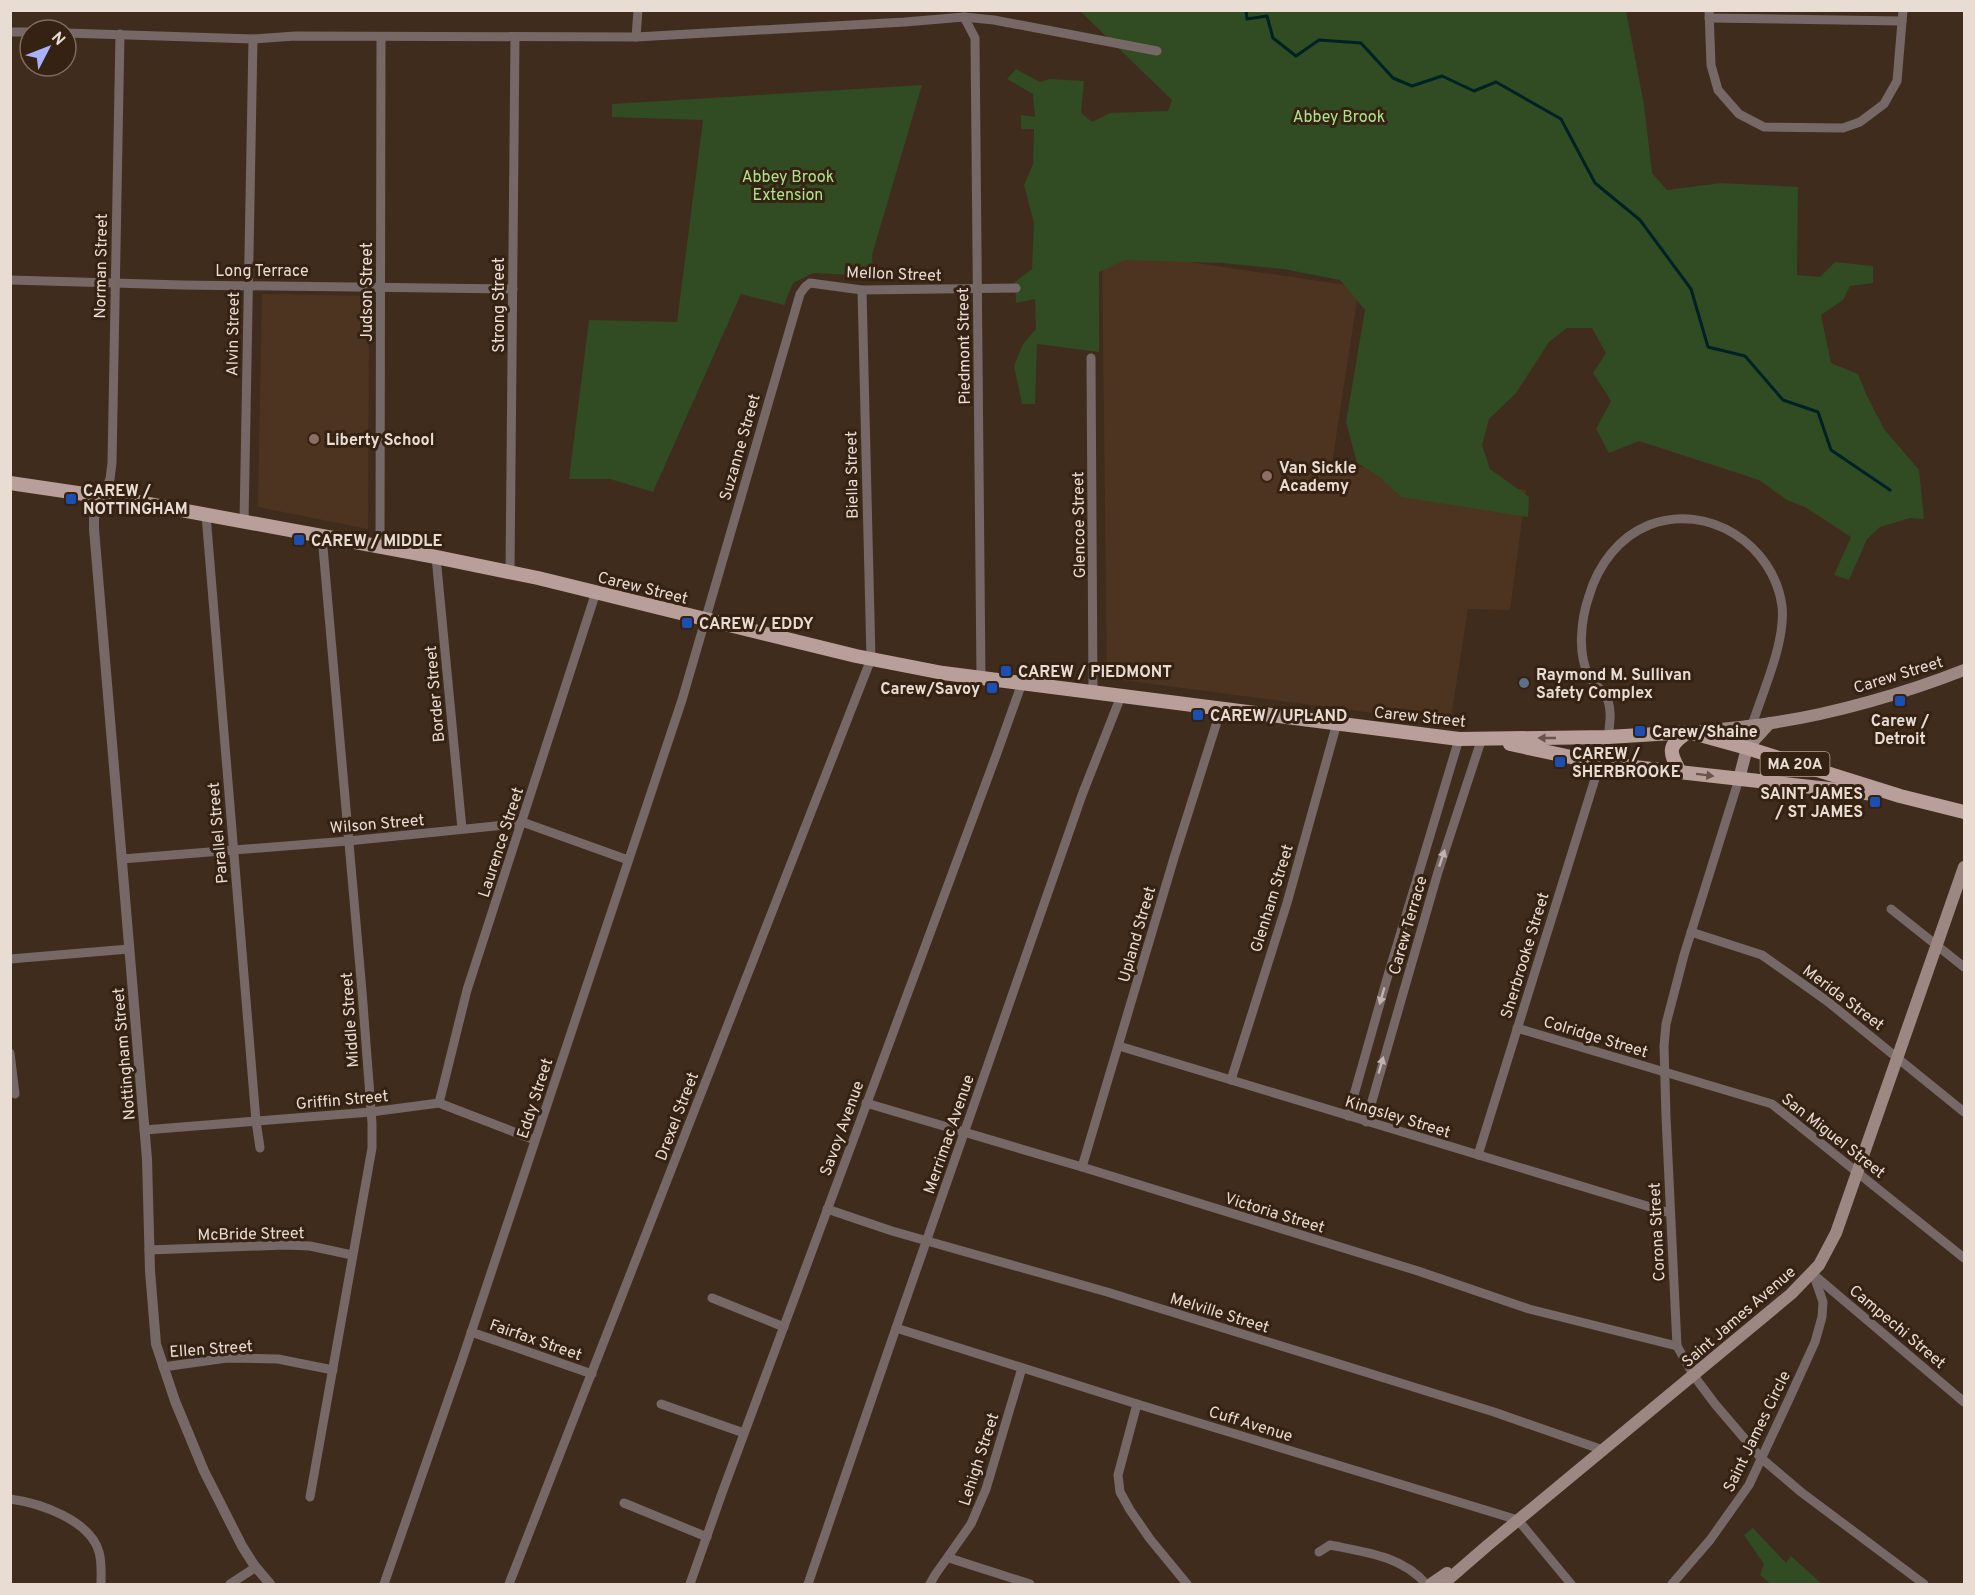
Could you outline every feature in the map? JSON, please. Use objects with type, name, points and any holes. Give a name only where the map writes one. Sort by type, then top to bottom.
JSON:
[{"type":"main road","name":"Carew Street","points":[[10,483],[206,515],[510,572],[871,659],[943,673],[1459,739],[1608,738],[1770,723],[1888,696],[1965,670]]},
{"type":"main road","points":[[1739,779],[1747,748],[1770,723]]},
{"type":"main road","points":[[1680,772],[1672,758],[1671,747],[1689,732]]},
{"type":"main road","name":"MA 20A","points":[[1689,732],[1900,796],[1965,812]]},
{"type":"main road","name":"Carew Street","points":[[1482,738],[1599,763],[1739,779]]},
{"type":"main road","name":"MA 20A","points":[[1739,779],[1900,796]]},
{"type":"main road","name":"Saint James Avenue","points":[[1443,1584],[1770,1312],[1819,1265],[1836,1233],[1965,867]]},
{"type":"main road","name":"Saint James Avenue","points":[[1429,1584],[1488,1545]]},
{"type":"street","points":[[636,37],[638,10]]},
{"type":"street","points":[[1902,21],[1709,14],[1711,65],[1718,90],[1739,114],[1764,127],[1843,128],[1860,122],[1884,104],[1897,81],[1903,10]]},
{"type":"street","points":[[78,33],[253,39],[295,36],[636,37],[964,17],[994,20],[1157,51]]},
{"type":"street","name":"Piedmont Street","points":[[964,17],[975,38],[981,678]]},
{"type":"street","name":"Norman Street","points":[[102,497],[110,479],[112,463],[120,34]]},
{"type":"street","name":"Judson Street","points":[[380,546],[381,37]]},
{"type":"street","name":"Strong Street","points":[[510,572],[515,37]]},
{"type":"street","name":"Alvin Street","points":[[243,522],[253,39]]},
{"type":"street","name":"Long Terrace","points":[[10,280],[513,289]]},
{"type":"street","name":"Mellon Street","points":[[807,286],[810,283],[862,290],[1016,288]]},
{"type":"street","name":"Suzanne Street","points":[[704,619],[800,294],[807,286]]},
{"type":"street","name":"Biella Street","points":[[862,290],[871,659]]},
{"type":"street","name":"Glencoe Street","points":[[1091,358],[1095,662],[1093,692]]},
{"type":"street","name":"Nottingham Street","points":[[102,497],[94,518],[94,529],[144,1130],[156,1344],[204,1471],[242,1546],[270,1584]]},
{"type":"street","name":"Parallel Street","points":[[206,515],[260,1148]]},
{"type":"street","points":[[1599,763],[1608,738],[1611,718],[1605,695],[1589,677],[1583,661],[1583,625],[1590,592],[1604,562],[1620,543],[1649,525],[1678,519],[1698,520],[1717,525],[1742,538],[1762,558],[1776,582],[1783,619],[1780,640],[1752,725]]},
{"type":"street","name":"Middle Street","points":[[310,1497],[372,1148],[371,1112],[321,536]]},
{"type":"street","name":"Border Street","points":[[436,557],[462,829]]},
{"type":"street","name":"Laurence Street","points":[[439,1103],[467,990],[596,592]]},
{"type":"street","name":"Eddy Street","points":[[384,1584],[471,1332],[682,700],[704,619]]},
{"type":"street","name":"Drexel Street","points":[[509,1584],[871,659]]},
{"type":"street","name":"Savoy Avenue","points":[[690,1584],[1022,683]]},
{"type":"street","name":"Merrimac Avenue","points":[[808,1584],[1082,795],[1121,696]]},
{"type":"street","name":"Upland Street","points":[[1082,1167],[1221,709]]},
{"type":"street","name":"Glenham Street","points":[[1231,1080],[1287,903],[1337,723]]},
{"type":"street","name":"Carew Terrace","points":[[1366,1122],[1438,872],[1482,738]]},
{"type":"street","name":"Carew Terrace","points":[[1348,1116],[1459,739]]},
{"type":"street","name":"Sherbrooke Street","points":[[1478,1155],[1599,763]]},
{"type":"street","name":"Corona Street","points":[[1739,779],[1691,932],[1666,1024],[1665,1072],[1677,1346],[1694,1376],[1761,1458],[1801,1492],[1924,1584]]},
{"type":"street","name":"Wilson Street","points":[[122,859],[348,841],[522,823],[628,860]]},
{"type":"street","points":[[1891,909],[1965,967]]},
{"type":"street","name":"Merida Street","points":[[1691,932],[1762,956],[1827,1001],[1965,1112]]},
{"type":"street","points":[[10,959],[129,949]]},
{"type":"street","name":"Colridge Street","points":[[1517,1028],[1665,1072]]},
{"type":"street","name":"Kingsley Street","points":[[1119,1046],[1670,1213]]},
{"type":"street","points":[[10,1053],[15,1094]]},
{"type":"street","name":"San Miguel Street","points":[[1665,1072],[1772,1104],[1965,1258]]},
{"type":"street","name":"Griffin Street","points":[[144,1130],[371,1112],[439,1103],[535,1140]]},
{"type":"street","name":"Victoria Street","points":[[866,1103],[1418,1270],[1529,1309],[1677,1346]]},
{"type":"street","name":"Melville Street","points":[[827,1209],[892,1231],[1107,1292],[1494,1412],[1603,1450]]},
{"type":"street","name":"McBride Street","points":[[149,1250],[285,1245],[310,1246],[352,1255]]},
{"type":"street","name":"Campechi Street","points":[[1812,1273],[1965,1402]]},
{"type":"street","name":"Saint James Circle","points":[[1672,1584],[1731,1514],[1749,1485],[1815,1342],[1822,1317],[1823,1302],[1812,1273]]},
{"type":"street","points":[[712,1298],[784,1327]]},
{"type":"street","name":"Cuff Avenue","points":[[896,1328],[1518,1520]]},
{"type":"street","name":"Fairfax Street","points":[[471,1332],[591,1374]]},
{"type":"street","name":"Ellen Street","points":[[163,1366],[237,1358],[278,1359],[333,1370]]},
{"type":"street","name":"Lehigh Street","points":[[930,1584],[971,1524],[986,1489],[1022,1368]]},
{"type":"street","points":[[661,1404],[744,1433]]},
{"type":"street","points":[[1137,1404],[1118,1476],[1120,1492],[1150,1539],[1186,1584]]},
{"type":"street","points":[[10,1499],[50,1510],[70,1519],[84,1529],[94,1540],[99,1552],[101,1584]]},
{"type":"street","points":[[624,1503],[707,1537]]},
{"type":"street","points":[[1518,1520],[1571,1584]]},
{"type":"street","points":[[1319,1552],[1330,1545],[1395,1560],[1429,1584]]},
{"type":"street","points":[[949,1558],[1030,1584]]},
{"type":"street","points":[[230,1584],[256,1568]]},
{"type":"shaded area","name":"Van Sickle Academy","points":[[1102,249],[1359,287],[1332,463],[1526,490],[1510,610],[1468,609],[1450,723],[1107,678]]},
{"type":"shaded area","name":"Liberty School","points":[[262,294],[369,296],[368,529],[258,507]]},
{"type":"green space","points":[[1080,11],[1626,11],[1644,105],[1652,173],[1667,190],[1721,183],[1798,187],[1797,275],[1820,277],[1835,262],[1873,266],[1873,283],[1850,286],[1843,300],[1821,315],[1831,363],[1858,374],[1884,429],[1919,470],[1924,519],[1910,518],[1880,527],[1867,539],[1849,580],[1834,575],[1851,537],[1805,507],[1787,500],[1759,480],[1639,441],[1609,453],[1596,429],[1611,401],[1593,373],[1606,353],[1592,328],[1567,328],[1549,342],[1516,393],[1489,419],[1482,445],[1490,469],[1529,497],[1528,517],[1401,497],[1380,477],[1357,463],[1346,422],[1365,310],[1340,280],[1283,269],[1222,263],[1125,260],[1099,272],[1099,352],[1037,344],[1035,404],[1022,404],[1014,366],[1023,344],[1036,329],[1035,299],[1016,303],[1015,282],[1032,269],[1034,223],[1024,185],[1033,164],[1034,129],[1021,129],[1021,115],[1035,117],[1033,94],[1007,79],[1016,69],[1040,82],[1050,79],[1084,81],[1081,113],[1092,122],[1110,113],[1168,111],[1172,100]]},
{"type":"green space","name":"Abbey Brook Extension","points":[[922,85],[872,255],[873,276],[813,273],[793,283],[784,305],[741,294],[653,492],[610,479],[569,479],[589,320],[677,322],[703,120],[612,117],[612,104]]},
{"type":"green space","points":[[1753,1528],[1786,1563],[1791,1556],[1822,1584],[1771,1584],[1760,1575],[1764,1564],[1744,1535]]},
{"type":"waterway","name":"Abbey Brook","points":[[1246,10],[1247,19],[1267,16],[1273,38],[1296,56],[1319,40],[1361,43],[1393,78],[1412,86],[1442,76],[1474,91],[1496,82],[1561,119],[1595,183],[1640,220],[1691,289],[1708,347],[1745,356],[1783,400],[1818,412],[1831,450],[1890,490]]},
{"type":"place","name":"Liberty School","points":[[314,439]]},
{"type":"place","name":"Van Sickle Academy","points":[[1267,476]]},
{"type":"place","name":"CAREW / NOTTINGHAM","points":[[71,499]]},
{"type":"place","name":"CAREW / MIDDLE","points":[[299,540]]},
{"type":"place","name":"CAREW / EDDY","points":[[687,623]]},
{"type":"place","name":"CAREW / PIEDMONT","points":[[1006,671]]},
{"type":"place","name":"Raymond M. Sullivan Safety Complex","points":[[1524,683]]},
{"type":"place","name":"Carew/Savoy","points":[[992,688]]},
{"type":"place","name":"Carew / Detroit","points":[[1900,701]]},
{"type":"place","name":"CAREW / UPLAND","points":[[1198,715]]},
{"type":"place","name":"Carew/Shaine","points":[[1640,731]]},
{"type":"place","name":"CAREW / SHERBROOKE","points":[[1560,762]]},
{"type":"place","name":"SAINT JAMES / ST JAMES","points":[[1875,802]]}]
